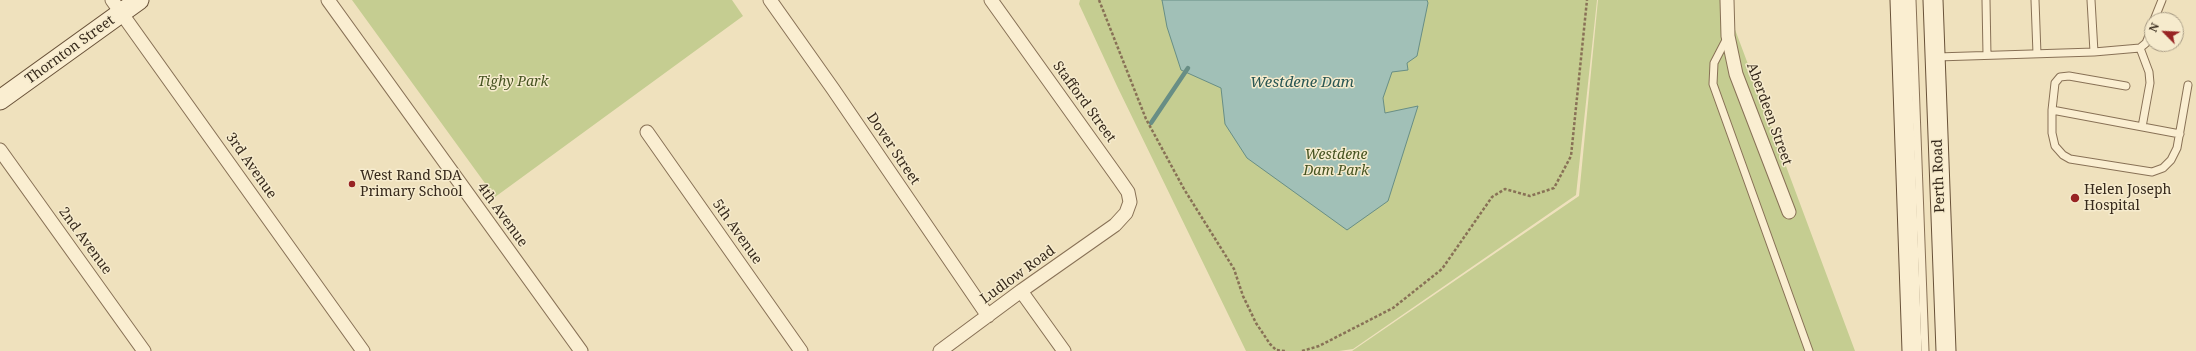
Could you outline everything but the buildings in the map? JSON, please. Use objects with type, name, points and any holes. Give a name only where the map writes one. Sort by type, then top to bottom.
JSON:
[{"type":"main road","name":"Thornton Street","points":[[0,100],[117,6],[139,0]]},
{"type":"main road","points":[[1900,0],[1912,351]]},
{"type":"main road","name":"Perth Road","points":[[1933,0],[1946,351]]},
{"type":"street","name":"4th Avenue","points":[[328,0],[580,351]]},
{"type":"street","name":"Dover Street","points":[[770,0],[833,89],[988,316]]},
{"type":"street","name":"Stafford Street","points":[[991,0],[1128,192],[1130,202],[1126,213],[1115,225]]},
{"type":"street","name":"Aberdeen Street","points":[[1727,0],[1728,36],[1742,92],[1789,212]]},
{"type":"street","name":"3rd Avenue","points":[[117,6],[363,351]]},
{"type":"street","name":"5th Avenue","points":[[647,132],[801,351]]},
{"type":"street","name":"2nd Avenue","points":[[0,150],[144,351]]},
{"type":"street","name":"Ludlow Road","points":[[940,351],[1021,291],[1115,225]]},
{"type":"street","points":[[1021,291],[1064,351]]},
{"type":"lane","points":[[1912,0],[1925,351]]},
{"type":"lane","points":[[1986,0],[1987,55]]},
{"type":"lane","points":[[2035,0],[2037,54]]},
{"type":"lane","points":[[2091,0],[2094,52]]},
{"type":"lane","points":[[2156,12],[2158,2]]},
{"type":"lane","points":[[1728,36],[1714,63],[1713,84],[1809,351]]},
{"type":"lane","points":[[1934,57],[2094,52],[2140,48],[2144,45]]},
{"type":"lane","points":[[2140,48],[2150,83],[2142,127]]},
{"type":"lane","points":[[2126,86],[2068,76],[2060,77],[2055,83],[2052,110],[2052,133],[2055,146],[2070,159],[2152,172],[2163,168],[2171,160],[2180,134],[2188,85]]},
{"type":"lane","points":[[2052,110],[2180,134]]},
{"type":"path","points":[[1100,0],[1146,119],[1184,189],[1234,269],[1243,296],[1256,323],[1270,344],[1276,350],[1286,351]]},
{"type":"path","points":[[1302,351],[1319,346],[1393,308],[1430,279],[1442,269],[1492,197],[1505,189],[1530,196],[1554,188],[1571,156],[1587,0]]},
{"type":"green space","name":"Tighy Park","points":[[352,0],[732,0],[743,16],[495,197]]},
{"type":"green space","name":"Westdene Dam Park","points":[[1080,0],[1597,0],[1576,195],[1353,349],[1339,351],[1246,351],[1117,86],[1079,4]]},
{"type":"green space","points":[[1598,0],[1724,0],[1855,351],[1352,351],[1579,196]]},
{"type":"water","name":"Westdene Dam","points":[[1162,0],[1427,0],[1428,3],[1417,56],[1407,63],[1408,70],[1392,72],[1383,98],[1385,113],[1418,106],[1388,201],[1347,230],[1247,158],[1225,124],[1221,88],[1181,70],[1167,27]]},
{"type":"waterway","points":[[1151,123],[1188,68]]},
{"type":"place","name":"West Rand SDA Primary School","points":[[352,184]]},
{"type":"place","name":"Helen Joseph Hospital","points":[[2075,198]]}]
